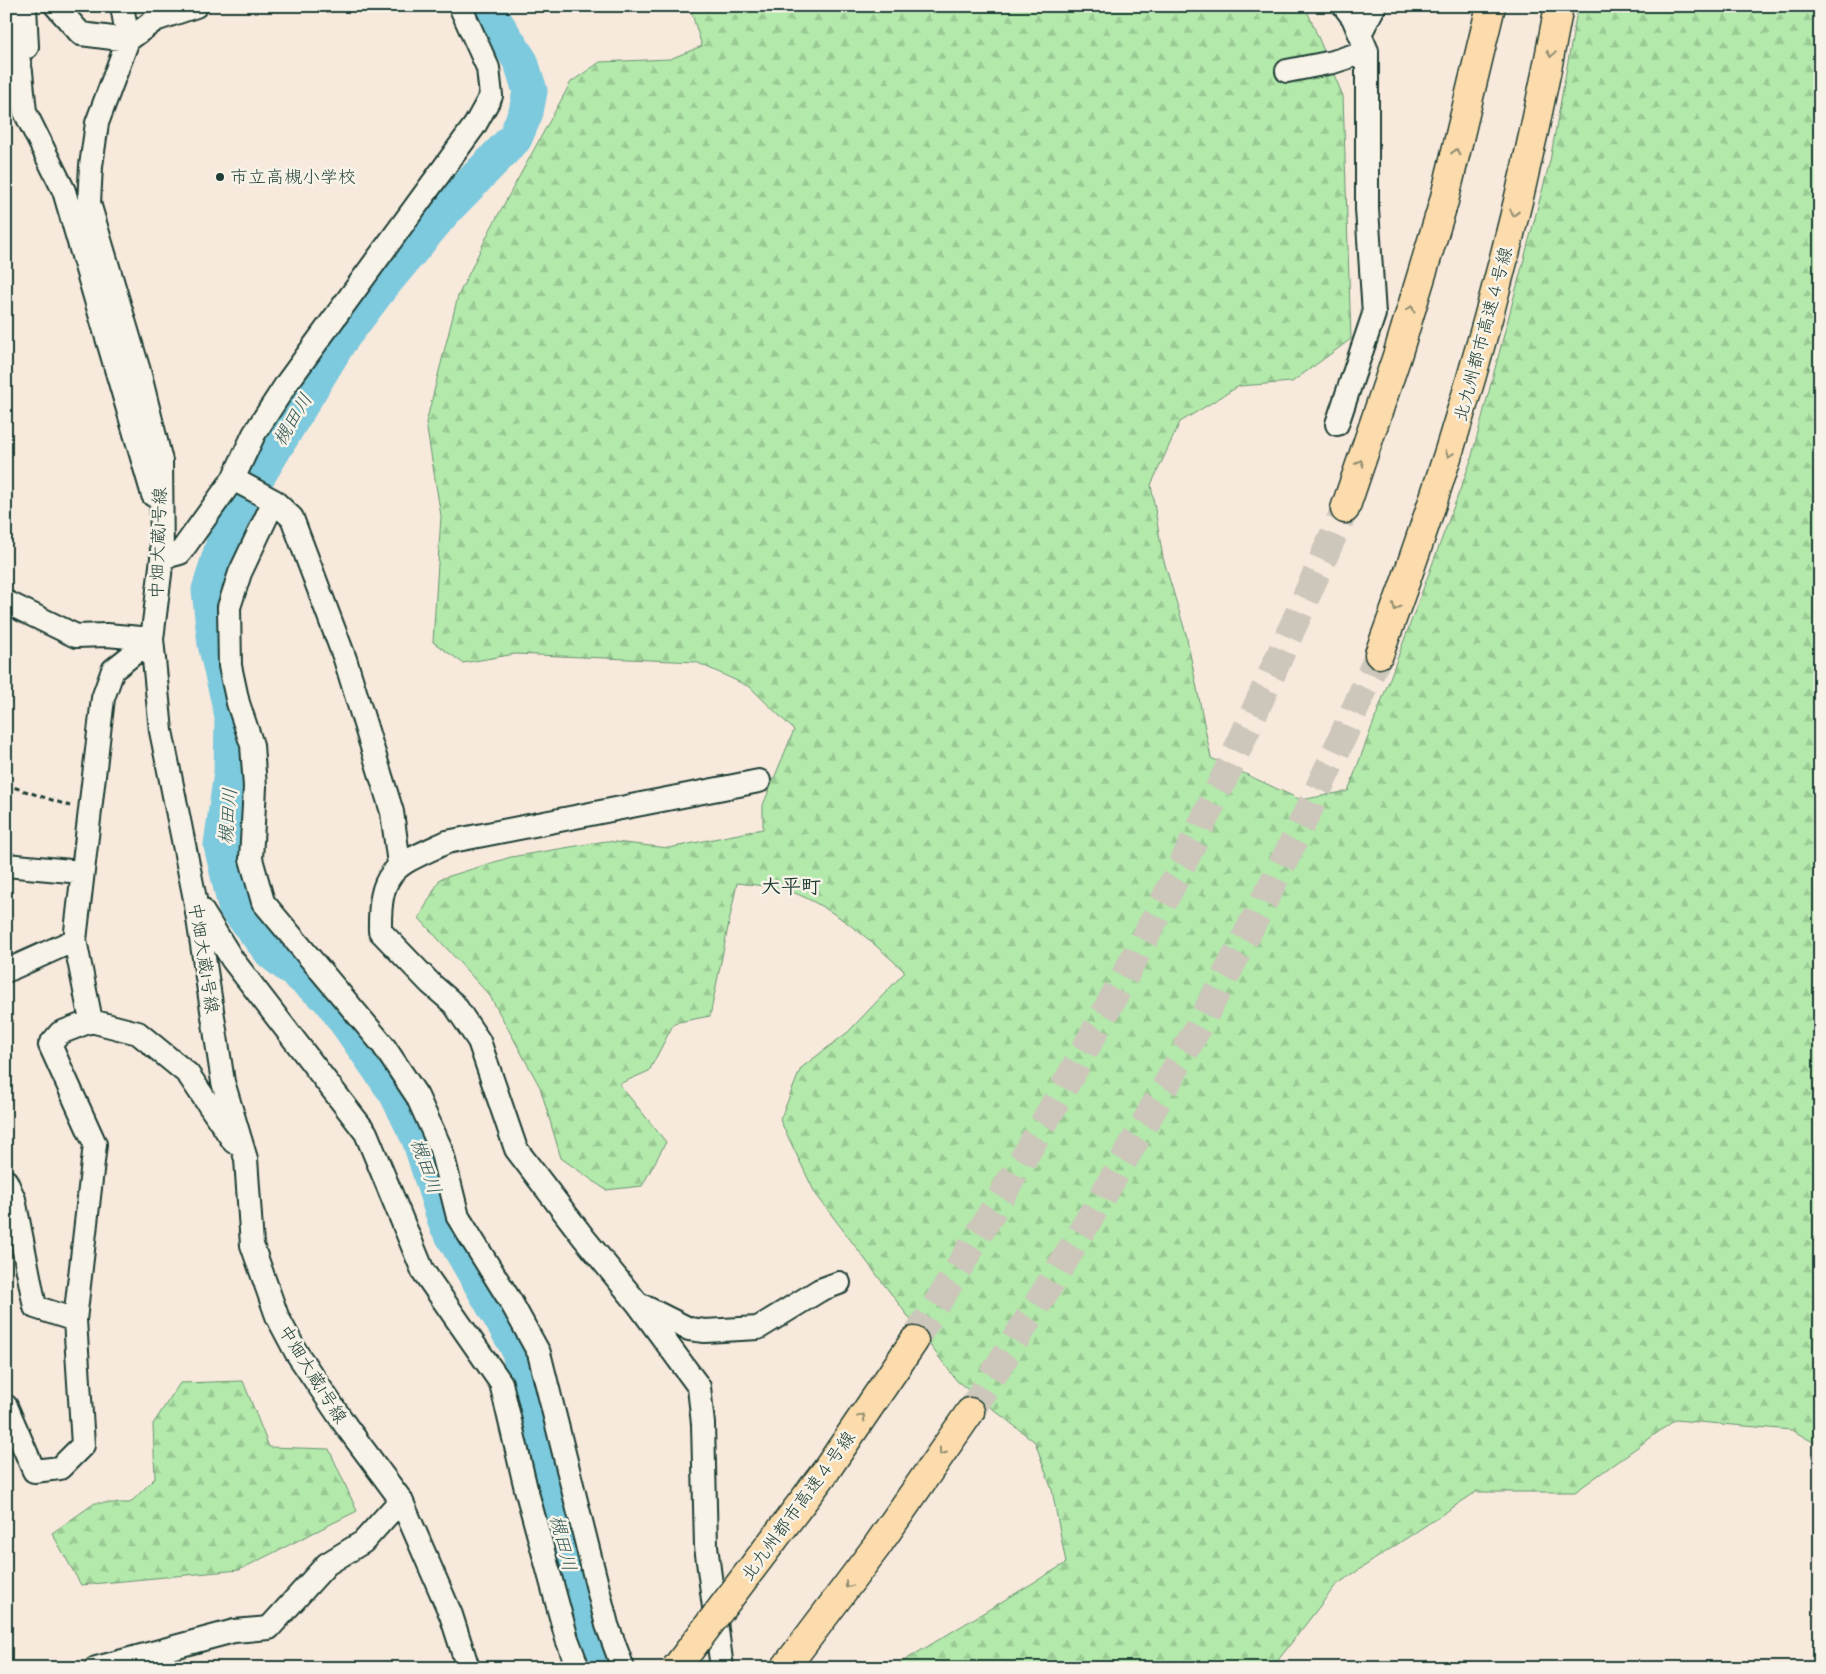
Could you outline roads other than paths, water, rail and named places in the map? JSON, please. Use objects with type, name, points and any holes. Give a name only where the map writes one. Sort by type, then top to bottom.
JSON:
[{"type":"highway","points":[[1345,509],[1397,356],[1444,201],[1490,6]]},
{"type":"highway","name":"北九州都市高速４号線","points":[[1379,654],[1417,552],[1460,422],[1500,272],[1541,102],[1559,6]]},
{"type":"highway","name":"北九州都市高速４号線","points":[[676,1668],[825,1472],[914,1341]]},
{"type":"highway","points":[[785,1668],[877,1546],[970,1412]]},
{"type":"street","points":[[8,6],[21,72],[25,112],[64,191],[86,272],[149,476],[161,528]]},
{"type":"street","points":[[21,72],[28,42],[25,6]]},
{"type":"street","points":[[56,6],[81,34],[128,40],[155,20],[196,6]]},
{"type":"street","points":[[122,6],[128,40]]},
{"type":"street","points":[[162,558],[180,553],[233,479],[254,434],[287,383],[475,125],[491,96],[488,68],[460,6]]},
{"type":"street","points":[[1344,6],[1364,42]]},
{"type":"street","points":[[1337,424],[1374,314],[1367,209],[1364,42],[1374,7]]},
{"type":"street","name":"中畑大蔵1号線","points":[[128,40],[97,123],[90,166],[89,203],[139,371],[161,461],[162,558],[152,639],[161,731],[195,899],[224,1082],[246,1159],[252,1245],[277,1316],[302,1361],[346,1426],[401,1500],[452,1615],[468,1668]]},
{"type":"street","points":[[1287,71],[1333,62],[1364,42]]},
{"type":"street","points":[[233,479],[271,499],[292,518],[345,659],[392,812],[399,864]]},
{"type":"street","points":[[271,499],[240,573],[229,607],[230,666],[238,703],[252,745],[255,788],[251,860],[263,902],[383,1045],[417,1096],[441,1150],[458,1217],[511,1302],[539,1353],[607,1625],[624,1668]]},
{"type":"street","points":[[6,602],[76,636],[107,634],[152,639]]},
{"type":"street","points":[[91,1021],[75,940],[81,872],[103,698],[113,670],[152,639]]},
{"type":"street","points":[[722,1668],[706,1546],[704,1424],[699,1387],[638,1304],[584,1238],[516,1149],[479,1041],[454,1004],[431,984],[380,930],[380,905],[385,882],[399,864],[447,842],[759,781]]},
{"type":"street","points":[[6,865],[81,872]]},
{"type":"street","points":[[195,899],[232,959],[366,1133],[423,1271],[501,1382],[534,1517],[567,1639],[578,1668]]},
{"type":"street","points":[[6,971],[75,940]]},
{"type":"street","points":[[6,1406],[34,1471],[60,1468],[83,1445],[75,1320],[95,1144],[50,1045],[60,1033],[91,1021],[138,1033],[188,1074],[246,1159]]},
{"type":"street","points":[[6,1181],[14,1199],[35,1307],[75,1320]]},
{"type":"street","points":[[638,1304],[689,1329],[705,1332],[758,1328],[820,1290],[839,1283]]},
{"type":"street","points":[[96,1668],[234,1631],[269,1628],[327,1564],[363,1542],[401,1500]]},
{"type":"waterway","name":"槻田川","points":[[485,6],[521,62],[530,91],[526,112],[515,138],[444,211],[380,288],[339,342],[230,522],[209,590],[215,644],[232,716],[231,773],[221,845],[235,906],[271,952],[330,999],[396,1093],[419,1139],[446,1224],[518,1348],[567,1560],[602,1668]]},
{"type":"tunnel","points":[[914,1341],[1052,1108],[1118,989],[1180,869],[1223,780],[1345,509]]},
{"type":"tunnel","points":[[970,1412],[1082,1231],[1202,1019],[1277,875],[1379,654]]},
{"type":"place","name":"市立高槻小学校","points":[[220,177]]},
{"type":"district","name":"大平町","points":[[791,886]]}]
